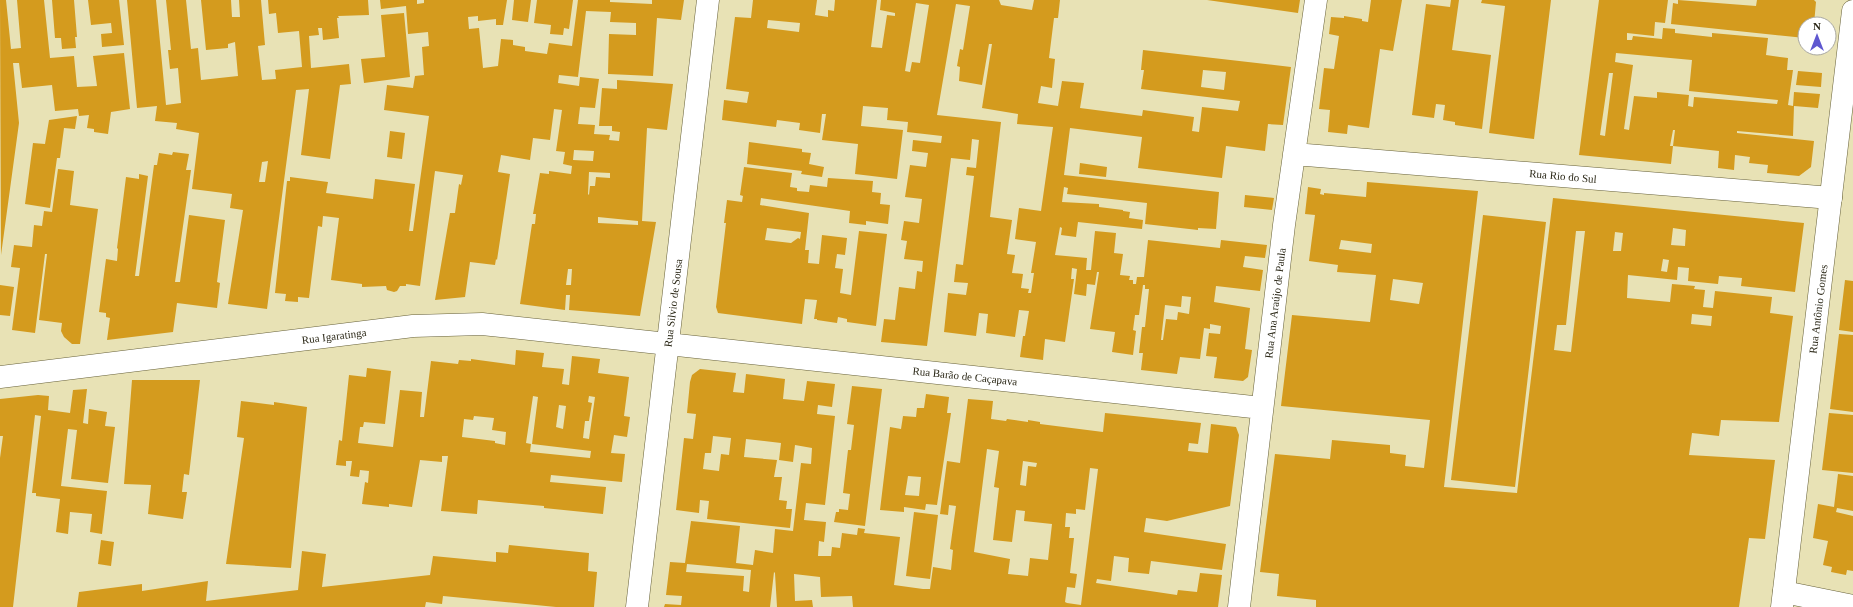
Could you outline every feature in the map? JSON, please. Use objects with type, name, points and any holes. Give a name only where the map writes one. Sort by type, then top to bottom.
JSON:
[{"type":"street","name":"Rua Silvio de Sousa","points":[[637,607],[708,0]]},
{"type":"street","name":"Rua Ana Araújo de Paula","points":[[1239,607],[1294,154],[1316,0]]},
{"type":"street","name":"Rua Antônio Gomes","points":[[1783,600],[1852,20]]},
{"type":"street","name":"Rua Rio do Sul","points":[[1294,154],[1831,198]]},
{"type":"street","name":"Rua Igaratinga","points":[[0,377],[413,326],[482,324],[668,343]]},
{"type":"street","name":"Rua Barão de Caçapava","points":[[668,343],[1262,408]]},
{"type":"street","points":[[1783,600],[1853,606]]},
{"type":"building","points":[[0,0],[6,0],[11,49],[21,48],[17,0],[44,0],[50,58],[74,56],[77,87],[97,86],[93,56],[124,53],[130,109],[111,112],[108,134],[94,132],[94,129],[87,128],[89,115],[79,116],[78,109],[55,111],[52,85],[22,88],[19,63],[13,63],[19,123],[1,255]]},
{"type":"building","points":[[52,0],[74,0],[77,37],[75,37],[76,48],[62,49],[61,38],[55,38]]},
{"type":"building","points":[[88,0],[119,0],[124,45],[102,47],[101,34],[112,33],[111,23],[91,25]]},
{"type":"building","points":[[127,0],[156,0],[166,105],[181,103],[178,68],[170,69],[168,50],[171,50],[166,0],[186,0],[191,49],[198,48],[201,80],[238,76],[235,42],[228,44],[228,48],[206,50],[201,0],[231,0],[232,17],[240,17],[239,0],[261,0],[265,45],[258,46],[262,80],[276,79],[275,70],[302,67],[299,31],[278,33],[276,13],[269,14],[268,0],[368,0],[369,15],[338,16],[339,38],[323,40],[322,28],[318,28],[319,35],[309,36],[311,68],[349,64],[351,84],[340,85],[330,159],[301,155],[309,89],[296,90],[267,309],[228,304],[243,210],[230,208],[232,194],[192,189],[199,133],[176,129],[177,123],[155,121],[157,106],[137,108]],"holes":[[[268,161],[265,182],[259,182],[262,162]]]},
{"type":"building","points":[[380,0],[417,0],[417,4],[424,3],[424,0],[507,0],[503,25],[496,25],[496,19],[478,21],[478,16],[468,17],[469,29],[479,28],[483,68],[498,66],[501,39],[513,40],[513,45],[525,47],[525,51],[547,54],[549,43],[572,46],[578,0],[610,0],[610,2],[652,4],[652,0],[684,0],[681,20],[657,18],[653,76],[608,74],[609,34],[636,35],[636,23],[610,22],[611,12],[586,11],[578,77],[559,75],[558,83],[579,86],[580,77],[599,79],[595,108],[580,107],[578,124],[595,125],[594,134],[610,135],[609,140],[619,141],[620,132],[612,131],[612,126],[599,126],[602,88],[617,89],[617,80],[673,84],[667,130],[647,128],[642,221],[656,222],[640,316],[569,310],[570,295],[566,295],[565,310],[520,304],[532,224],[535,224],[536,214],[533,214],[540,173],[549,174],[549,171],[571,174],[572,166],[563,164],[565,152],[556,151],[562,110],[554,109],[550,140],[533,138],[530,160],[501,155],[498,172],[510,174],[497,260],[496,259],[495,265],[470,262],[465,297],[435,300],[450,213],[455,213],[459,184],[461,185],[463,175],[435,171],[420,286],[406,284],[406,286],[400,286],[397,291],[394,292],[387,290],[386,286],[362,287],[362,284],[331,280],[339,218],[323,216],[322,227],[318,226],[309,298],[298,297],[298,302],[285,301],[286,294],[275,293],[287,181],[290,181],[290,177],[328,182],[326,193],[373,199],[375,179],[415,184],[409,231],[413,231],[429,116],[384,110],[387,85],[413,88],[415,76],[424,75],[422,47],[429,46],[428,32],[408,34],[406,6],[381,9]],"holes":[[[574,150],[594,151],[593,161],[573,160]],[[589,172],[610,173],[610,178],[596,177],[595,186],[590,186],[589,195]],[[598,217],[638,221],[638,225],[598,223]],[[568,269],[572,269],[571,285],[566,285]]]},
{"type":"building","points":[[514,0],[531,0],[528,22],[512,20]]},
{"type":"building","points":[[537,0],[573,0],[569,29],[564,28],[563,35],[550,34],[551,25],[534,23]]},
{"type":"building","points":[[753,0],[817,0],[815,15],[828,17],[828,10],[834,11],[835,0],[877,0],[871,47],[882,48],[887,15],[895,16],[895,13],[880,10],[881,0],[999,0],[1001,5],[1032,10],[1034,0],[1060,0],[1058,18],[1054,18],[1049,58],[1055,59],[1052,88],[1041,86],[1038,103],[1058,106],[1062,81],[1084,83],[1080,108],[1142,116],[1143,110],[1194,117],[1192,131],[1199,132],[1202,107],[1238,111],[1240,101],[1141,89],[1144,70],[1141,70],[1143,50],[1291,67],[1283,125],[1268,124],[1265,151],[1226,146],[1222,178],[1138,168],[1142,137],[1070,128],[1064,175],[1219,192],[1216,229],[1198,228],[1198,230],[1145,224],[1147,203],[1067,194],[1068,188],[1064,187],[1062,202],[1099,204],[1099,207],[1130,212],[1129,218],[1143,220],[1142,229],[1078,222],[1076,237],[1061,235],[1062,228],[1060,227],[1055,255],[1087,258],[1086,270],[1091,270],[1095,231],[1116,233],[1114,253],[1123,254],[1120,275],[1130,276],[1129,280],[1133,280],[1133,284],[1136,284],[1137,277],[1144,277],[1148,240],[1220,248],[1221,240],[1267,245],[1265,258],[1245,256],[1243,267],[1263,270],[1260,291],[1216,286],[1214,302],[1250,308],[1245,349],[1252,350],[1248,377],[1243,381],[1214,378],[1217,357],[1206,356],[1209,333],[1220,334],[1221,326],[1210,324],[1210,329],[1204,328],[1200,359],[1180,357],[1177,374],[1141,370],[1143,353],[1139,353],[1142,327],[1145,327],[1149,289],[1145,289],[1145,285],[1143,285],[1139,315],[1135,315],[1133,330],[1136,331],[1133,355],[1112,352],[1115,332],[1090,329],[1099,272],[1097,272],[1095,285],[1087,284],[1086,296],[1074,294],[1077,269],[1072,268],[1071,279],[1074,279],[1065,342],[1045,339],[1043,360],[1020,357],[1029,311],[1019,310],[1015,337],[986,333],[988,314],[979,313],[976,336],[944,332],[948,293],[966,295],[968,283],[954,282],[956,264],[963,265],[974,176],[966,175],[967,167],[976,168],[979,140],[972,139],[970,160],[951,158],[927,346],[881,342],[884,319],[895,320],[899,287],[915,289],[917,271],[922,272],[923,261],[904,259],[907,241],[901,240],[904,221],[919,223],[922,199],[905,197],[910,165],[926,167],[928,153],[912,151],[913,140],[941,143],[942,136],[907,132],[908,122],[887,120],[888,108],[863,106],[861,126],[903,130],[897,179],[855,174],[858,144],[822,140],[826,114],[822,114],[820,133],[799,130],[800,123],[777,120],[776,127],[722,120],[724,100],[747,103],[749,92],[726,89],[735,17],[751,18]],"holes":[[[916,3],[929,5],[920,63],[912,62],[910,72],[905,71]],[[956,4],[970,6],[963,50],[960,49],[957,66],[960,67],[959,81],[982,85],[989,44],[992,44],[982,108],[1018,114],[1017,124],[1053,127],[1041,211],[1019,208],[1015,239],[1036,242],[1031,273],[1034,273],[1031,293],[1028,293],[1029,289],[1021,288],[1023,274],[1012,273],[1015,255],[1007,254],[1012,220],[990,217],[1001,122],[937,115]],[[768,20],[800,23],[799,32],[767,28]],[[1203,70],[1226,72],[1224,90],[1201,87]],[[1182,296],[1191,297],[1189,314],[1178,312],[1177,320],[1166,319],[1163,340],[1161,340],[1165,305],[1181,307]]]},
{"type":"building","points":[[1207,0],[1300,0],[1298,13]]},
{"type":"building","points":[[1371,0],[1402,0],[1393,51],[1380,49],[1369,128],[1348,125],[1347,134],[1328,132],[1330,110],[1319,109],[1324,68],[1334,69],[1339,36],[1329,34],[1331,17],[1344,18],[1344,16],[1362,19],[1362,21],[1368,22]]},
{"type":"building","points":[[1451,0],[1459,0],[1452,50],[1491,55],[1482,129],[1455,125],[1455,122],[1443,120],[1445,105],[1436,104],[1434,118],[1412,115],[1426,4],[1450,7]]},
{"type":"building","points":[[1482,0],[1551,0],[1534,139],[1489,133],[1505,6],[1481,3]]},
{"type":"building","points":[[1599,0],[1668,0],[1665,23],[1655,22],[1654,36],[1627,33],[1627,40],[1632,40],[1633,36],[1662,39],[1663,28],[1675,29],[1675,33],[1712,37],[1712,33],[1768,38],[1766,55],[1788,58],[1787,70],[1793,70],[1788,105],[1793,106],[1794,92],[1820,94],[1818,108],[1794,106],[1793,136],[1737,131],[1737,133],[1814,141],[1811,167],[1799,176],[1767,173],[1768,165],[1749,163],[1750,157],[1735,155],[1734,170],[1718,168],[1719,151],[1673,146],[1671,164],[1579,155]],"holes":[[[1616,53],[1692,60],[1689,91],[1778,100],[1777,104],[1694,97],[1693,107],[1688,106],[1689,95],[1657,92],[1657,98],[1634,96],[1629,130],[1624,129],[1633,65],[1615,62]],[[1609,73],[1613,73],[1605,136],[1600,135]],[[1673,130],[1675,130],[1673,146],[1670,146]]]},
{"type":"building","points":[[1678,0],[1756,6],[1757,0],[1814,0],[1816,2],[1815,16],[1797,16],[1797,37],[1671,24],[1673,3],[1678,4]]},
{"type":"building","points":[[404,13],[410,77],[364,83],[361,59],[385,57],[381,15]]},
{"type":"building","points":[[1798,71],[1822,73],[1821,87],[1796,85]]},
{"type":"building","points":[[77,116],[75,129],[64,128],[60,158],[57,158],[50,208],[25,204],[33,143],[45,144],[49,120]]},
{"type":"building","points":[[390,131],[405,133],[402,159],[387,157]]},
{"type":"building","points":[[749,142],[802,149],[802,152],[811,153],[809,164],[824,167],[822,177],[801,174],[802,171],[747,164]]},
{"type":"building","points":[[173,152],[189,154],[186,170],[191,170],[175,282],[180,282],[189,215],[225,220],[217,282],[220,283],[217,308],[177,303],[173,332],[107,340],[110,318],[106,317],[106,313],[99,312],[106,259],[117,261],[117,248],[126,177],[139,179],[139,174],[148,176],[135,276],[139,276],[154,165],[157,165],[159,153],[172,155]]},
{"type":"building","points":[[1080,163],[1107,167],[1106,177],[1079,174]]},
{"type":"building","points":[[744,167],[792,173],[790,187],[797,188],[797,191],[809,192],[810,185],[827,187],[828,178],[873,181],[872,192],[881,193],[880,204],[890,205],[888,224],[866,221],[866,225],[849,223],[850,211],[761,198],[760,205],[809,213],[805,250],[809,250],[808,263],[819,264],[822,235],[847,238],[845,255],[837,254],[835,268],[843,269],[840,293],[851,295],[859,231],[887,234],[876,326],[847,322],[847,319],[838,317],[837,323],[814,319],[817,300],[805,299],[802,324],[718,313],[716,307],[726,223],[724,223],[727,200],[742,202],[743,196],[740,195]],"holes":[[[767,228],[801,232],[800,239],[798,238],[791,243],[765,240]]]},
{"type":"building","points":[[58,169],[74,171],[70,205],[98,209],[80,344],[72,344],[64,337],[61,331],[62,323],[39,320],[47,254],[45,254],[35,333],[12,330],[20,268],[11,267],[14,245],[32,247],[34,225],[42,226],[44,211],[52,212]]},
{"type":"building","points":[[1367,182],[1478,191],[1444,487],[1517,493],[1553,198],[1804,223],[1795,292],[1741,286],[1742,278],[1719,276],[1718,284],[1688,281],[1689,268],[1678,267],[1677,280],[1628,275],[1627,298],[1670,302],[1672,284],[1695,286],[1694,289],[1705,290],[1703,307],[1713,308],[1715,291],[1772,297],[1770,313],[1793,316],[1779,422],[1721,420],[1719,436],[1692,433],[1689,455],[1775,460],[1765,539],[1749,538],[1739,607],[1316,607],[1316,600],[1277,596],[1279,574],[1260,572],[1275,454],[1330,459],[1332,440],[1390,445],[1390,453],[1406,455],[1405,466],[1424,468],[1430,420],[1281,406],[1292,315],[1370,322],[1376,275],[1337,272],[1338,265],[1309,261],[1315,215],[1305,214],[1308,187],[1321,189],[1320,194],[1324,195],[1324,193],[1366,197]],"holes":[[[1673,228],[1686,230],[1685,246],[1671,245]],[[1576,231],[1585,231],[1571,352],[1554,350],[1557,325],[1566,325]],[[1615,232],[1623,233],[1621,251],[1613,251]],[[1341,240],[1372,244],[1371,253],[1339,249]],[[1663,259],[1669,260],[1667,272],[1661,271]],[[1393,279],[1423,283],[1419,304],[1390,300]],[[1692,314],[1712,316],[1711,326],[1691,324]]]},
{"type":"building","points":[[1245,195],[1274,198],[1272,210],[1244,207]]},
{"type":"building","points":[[1483,215],[1546,222],[1515,487],[1451,480]]},
{"type":"building","points":[[1845,280],[1853,281],[1853,332],[1839,330]]},
{"type":"building","points":[[0,285],[14,287],[10,316],[0,315]]},
{"type":"building","points":[[1839,334],[1853,335],[1853,412],[1830,409]]},
{"type":"building","points":[[516,350],[544,353],[542,367],[564,369],[562,384],[569,385],[572,356],[600,359],[598,373],[629,377],[624,416],[630,417],[627,437],[614,435],[611,453],[625,454],[622,482],[551,475],[550,482],[606,487],[603,514],[544,508],[544,506],[478,500],[477,514],[441,511],[448,456],[442,456],[442,462],[420,460],[412,507],[389,504],[389,507],[362,504],[365,482],[368,483],[369,471],[360,470],[359,477],[350,476],[352,461],[346,461],[346,466],[336,465],[339,440],[342,441],[349,375],[366,377],[367,368],[391,371],[385,424],[364,422],[363,427],[360,427],[358,443],[393,447],[400,390],[422,392],[420,417],[424,417],[431,361],[458,364],[459,360],[471,361],[471,359],[515,365]],"holes":[[[533,396],[538,397],[532,444],[591,451],[590,458],[530,452],[531,444],[526,443]],[[589,396],[595,397],[589,439],[583,438],[585,421],[589,421],[592,403],[588,402]],[[559,405],[566,406],[563,429],[556,427]],[[474,416],[494,418],[492,430],[506,432],[505,445],[495,443],[495,441],[462,437],[464,419],[473,420]]]},
{"type":"building","points":[[700,369],[736,373],[733,392],[744,393],[746,374],[785,379],[783,399],[804,401],[807,381],[835,384],[832,407],[818,405],[817,414],[835,416],[825,505],[806,503],[804,520],[826,522],[824,542],[819,541],[818,556],[831,556],[832,547],[840,548],[842,533],[857,535],[858,528],[865,529],[864,533],[900,537],[894,585],[923,589],[930,589],[933,567],[951,570],[953,550],[950,549],[956,506],[949,505],[948,515],[940,514],[947,461],[960,463],[968,399],[993,401],[991,419],[1006,421],[1007,419],[1028,422],[1028,420],[1040,422],[1040,424],[1103,432],[1105,413],[1201,423],[1198,444],[1189,443],[1188,451],[1208,453],[1211,424],[1236,427],[1239,435],[1230,506],[1167,521],[1146,518],[1144,532],[1226,544],[1222,570],[1151,561],[1149,574],[1128,572],[1129,558],[1114,556],[1111,581],[1097,579],[1096,583],[1177,595],[1178,590],[1197,592],[1200,573],[1222,575],[1218,607],[853,607],[852,596],[821,597],[820,577],[794,574],[795,601],[812,600],[813,607],[777,607],[774,572],[770,607],[664,607],[665,604],[681,605],[682,596],[666,595],[670,562],[685,563],[691,521],[740,526],[736,563],[753,565],[755,550],[773,553],[775,529],[793,531],[801,463],[811,464],[812,448],[795,445],[793,462],[779,460],[781,443],[746,439],[744,457],[777,460],[774,477],[782,477],[779,500],[787,501],[786,509],[792,509],[790,528],[707,519],[709,501],[700,500],[699,513],[676,510],[684,438],[693,439],[696,414],[687,413],[692,375]],"holes":[[[713,436],[731,438],[729,455],[721,454],[719,471],[703,469],[705,453],[711,453]],[[987,449],[999,451],[994,487],[999,488],[993,540],[1012,542],[1016,510],[1025,511],[1024,521],[1052,524],[1048,560],[1030,558],[1028,576],[1008,574],[1010,559],[974,552]],[[1023,461],[1037,463],[1036,467],[1028,466],[1026,486],[1020,485]],[[1090,468],[1098,469],[1081,605],[1065,602],[1067,587],[1075,588],[1077,574],[1070,573],[1074,538],[1069,538],[1070,527],[1065,527],[1066,513],[1076,514],[1076,509],[1085,510]],[[687,564],[751,570],[749,592],[743,591],[744,576],[686,572]]]},
{"type":"building","points":[[132,380],[200,380],[189,475],[184,474],[182,492],[187,492],[183,519],[148,514],[151,485],[124,484]]},
{"type":"building","points":[[852,386],[882,389],[865,526],[834,522],[836,512],[839,512],[839,509],[848,510],[850,494],[843,493],[848,450],[851,450],[854,425],[847,424]]},
{"type":"building","points":[[87,389],[83,423],[88,424],[89,409],[107,412],[105,426],[115,427],[108,483],[71,479],[77,430],[68,429],[61,486],[107,491],[102,534],[90,532],[92,514],[70,512],[68,534],[56,532],[60,499],[36,496],[36,493],[32,493],[41,416],[35,415],[13,607],[0,607],[0,458],[3,436],[0,436],[0,399],[38,395],[49,396],[48,410],[70,413],[73,390]]},
{"type":"building","points":[[926,394],[949,397],[947,413],[951,413],[937,505],[926,504],[925,510],[904,507],[904,512],[880,510],[890,427],[901,429],[903,416],[916,417],[917,408],[924,408]],"holes":[[[908,476],[921,477],[919,496],[905,495]]]},
{"type":"building","points":[[241,401],[274,405],[274,402],[307,407],[291,568],[226,564],[244,438],[237,437]]},
{"type":"building","points":[[1829,413],[1853,415],[1853,473],[1822,470]]},
{"type":"building","points":[[1838,474],[1853,476],[1853,511],[1837,508],[1836,512],[1853,516],[1853,571],[1847,570],[1846,575],[1831,572],[1832,567],[1823,565],[1828,541],[1813,538],[1818,504],[1834,507]]},
{"type":"building","points":[[914,512],[938,515],[930,579],[906,576]]},
{"type":"building","points":[[101,540],[114,542],[111,566],[98,564]]},
{"type":"building","points":[[509,545],[589,553],[588,571],[597,572],[594,607],[556,607],[443,596],[442,604],[426,602],[425,607],[77,607],[79,592],[142,584],[142,591],[208,581],[206,601],[298,590],[302,551],[326,554],[322,587],[430,575],[433,556],[496,562],[496,552],[508,553]]}]
